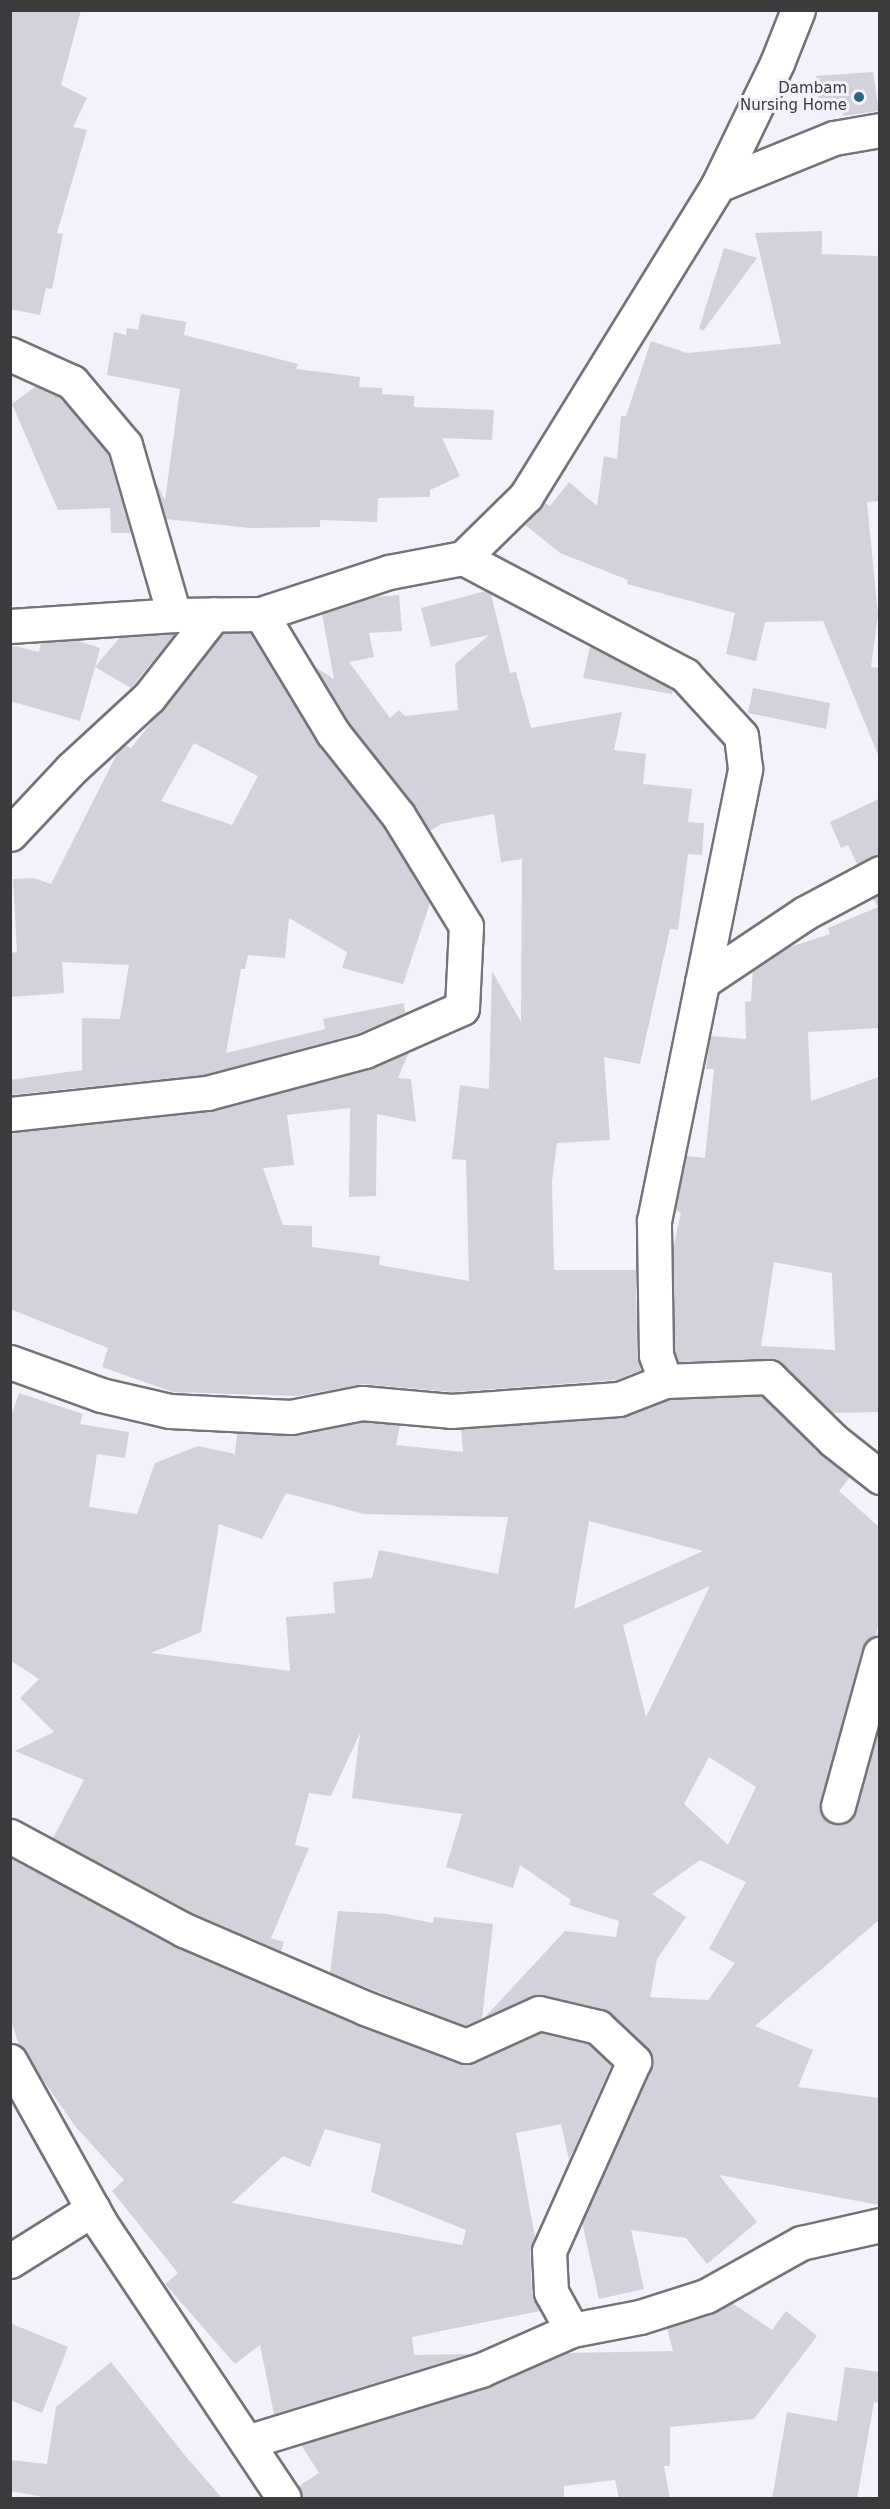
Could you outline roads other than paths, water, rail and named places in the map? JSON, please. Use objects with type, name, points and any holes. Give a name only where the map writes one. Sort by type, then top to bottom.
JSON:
[{"type":"street","points":[[10,626],[174,615],[261,614],[389,572],[463,558],[526,496],[718,185],[777,63],[798,10]]},
{"type":"street","points":[[718,185],[834,138],[879,130]]},
{"type":"street","points":[[10,354],[72,382],[125,445],[174,615]]},
{"type":"street","points":[[463,558],[685,675],[741,736],[745,768],[654,1221],[656,1356],[665,1381]]},
{"type":"street","points":[[10,834],[71,769],[149,696],[214,614]]},
{"type":"street","points":[[10,1114],[207,1093],[365,1051],[462,1008],[466,926],[398,815],[333,733],[261,614]]},
{"type":"street","points":[[702,982],[805,913],[879,873]]},
{"type":"street","points":[[10,1362],[101,1395],[170,1411],[291,1417],[362,1403],[451,1411],[619,1399],[665,1381],[769,1377],[832,1440],[879,1477]]},
{"type":"street","points":[[838,1806],[879,1654]]},
{"type":"street","points":[[10,1836],[184,1930],[355,2004],[466,2046],[539,2013],[598,2027],[634,2061],[549,2251],[551,2292],[572,2330]]},
{"type":"street","points":[[10,2061],[93,2209],[284,2499]]},
{"type":"street","points":[[10,2261],[93,2209]]},
{"type":"street","points":[[247,2442],[481,2370],[572,2330],[640,2317],[706,2296],[801,2243],[879,2224]]},
{"type":"place","name":"Dambam Nursing Home","points":[[859,97]]}]
